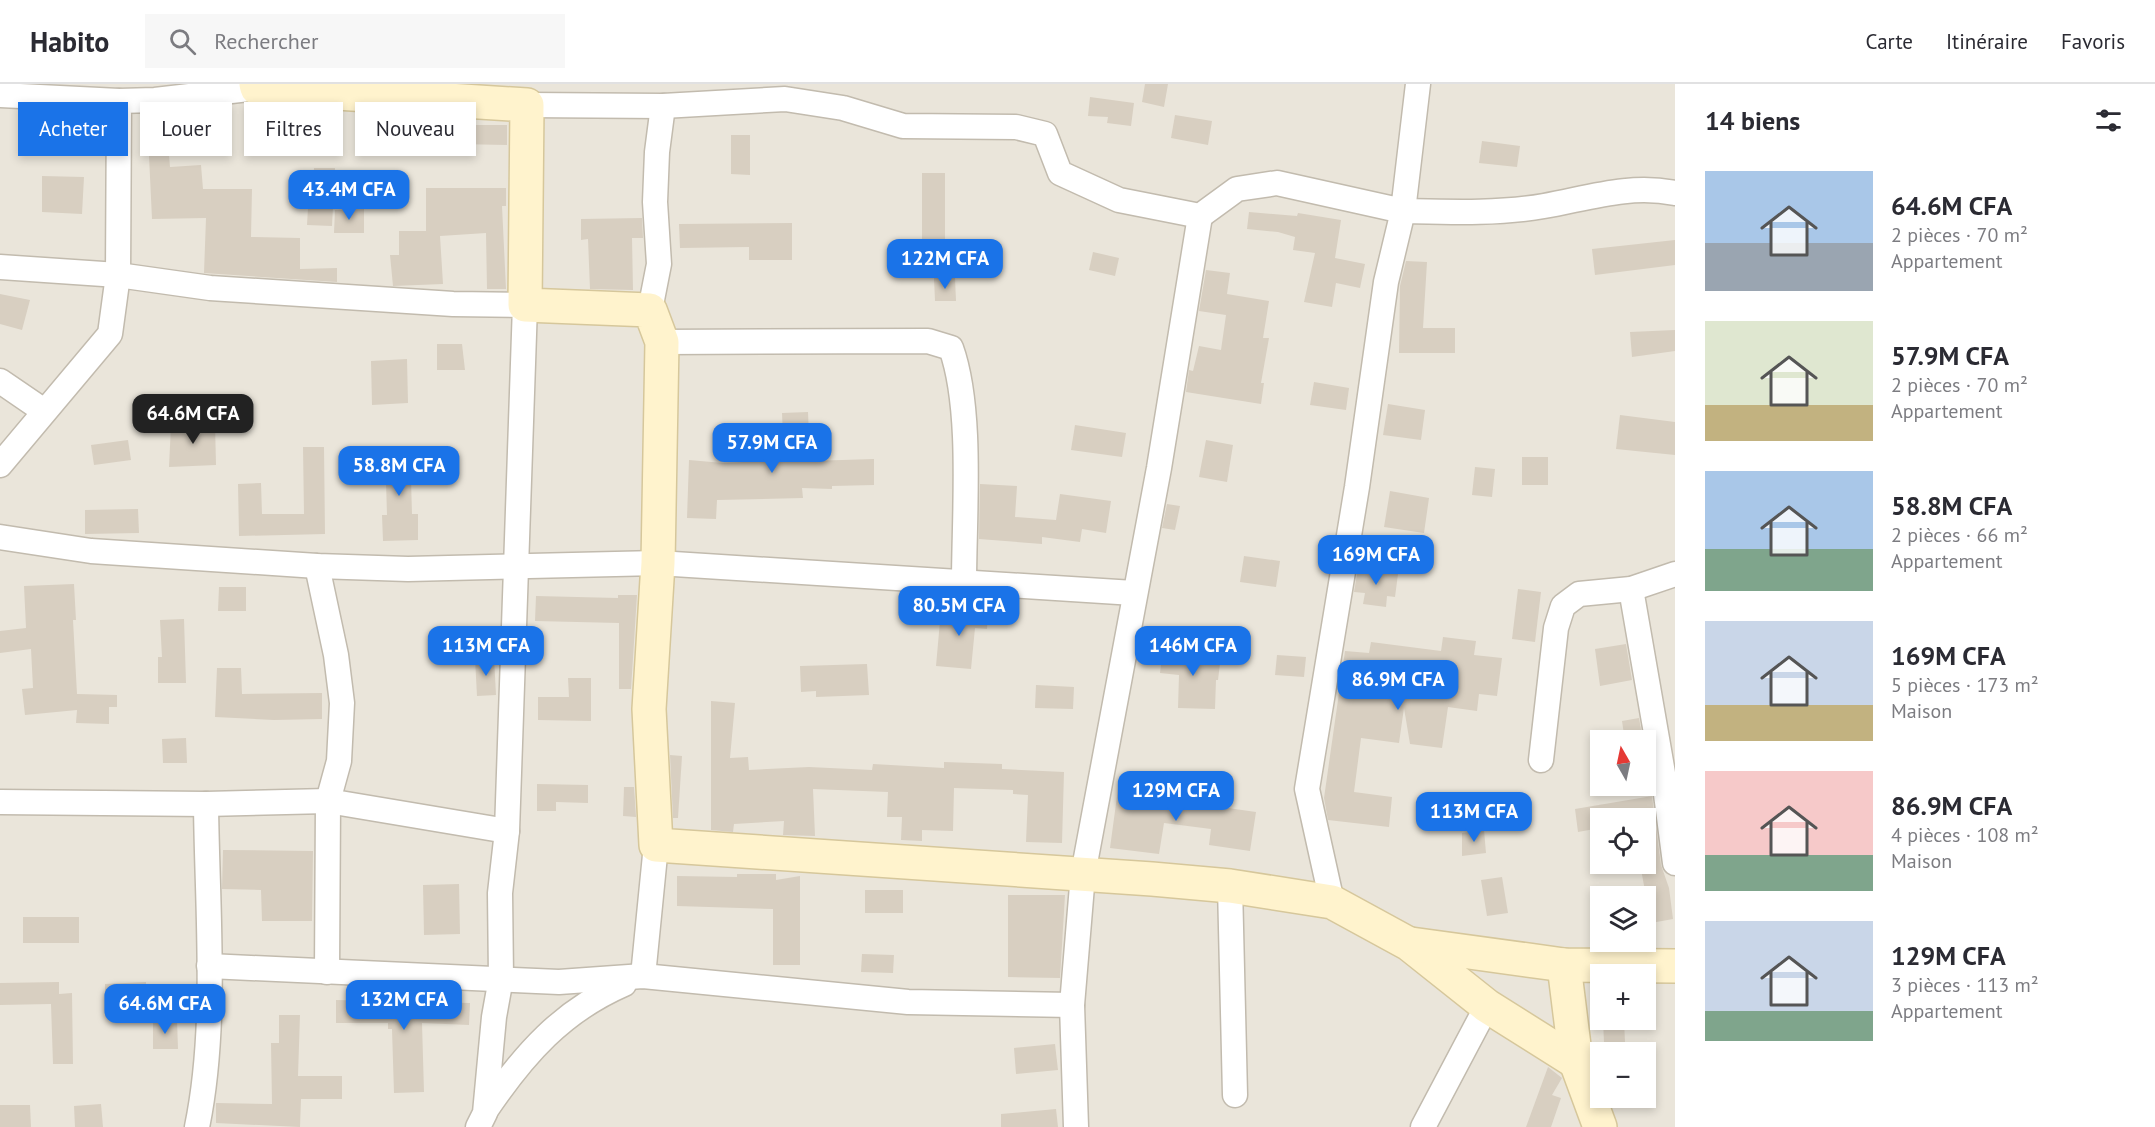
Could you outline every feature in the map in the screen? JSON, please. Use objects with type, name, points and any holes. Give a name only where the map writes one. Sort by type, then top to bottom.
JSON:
[{"type":"street","points":[[1332,902],[1307,789],[1357,487],[1386,282],[1402,211],[1418,84]]},
{"type":"street","points":[[0,95],[119,101],[155,100],[256,86],[527,105],[663,106],[785,92],[903,126],[1016,127],[1045,134],[1060,173],[1119,200],[1200,216]]},
{"type":"street","points":[[0,465],[110,334],[118,275],[119,101]]},
{"type":"street","points":[[481,1120],[501,978],[500,893],[507,831],[525,305],[527,105]]},
{"type":"street","points":[[643,976],[656,845],[650,709],[658,563],[662,342],[650,310],[659,264],[655,202],[657,152],[663,106]]},
{"type":"street","points":[[1076,1127],[1072,1005],[1083,874],[1159,468],[1200,216],[1237,189],[1277,183],[1402,211],[1462,212],[1543,206],[1601,193],[1650,188],[1675,193]]},
{"type":"street","points":[[0,267],[118,275],[210,288],[442,303],[650,310]]},
{"type":"street","points":[[662,342],[928,341],[951,348],[956,362],[964,442],[964,583]]},
{"type":"street","points":[[0,381],[44,411]]},
{"type":"street","points":[[0,537],[91,551],[317,566],[408,569],[658,563],[1134,593]]},
{"type":"street","points":[[317,566],[342,703],[339,761],[328,801],[327,972]]},
{"type":"street","points":[[1541,760],[1556,627],[1563,606],[1579,594],[1631,589],[1675,574]]},
{"type":"street","points":[[1631,589],[1664,779],[1675,863]]},
{"type":"street","points":[[0,802],[206,804],[328,801],[507,831]]},
{"type":"street","points":[[197,1127],[206,1083],[209,966],[206,804]]},
{"type":"street","points":[[656,845],[1230,886],[1332,902],[1409,944],[1487,1006],[1576,1062]]},
{"type":"street","points":[[1230,886],[1235,1095]]},
{"type":"street","points":[[1409,944],[1564,965],[1675,966]]},
{"type":"street","points":[[1564,965],[1576,1062],[1600,1127]]},
{"type":"street","points":[[209,966],[559,982],[643,976],[908,1002],[1072,1005]]},
{"type":"street","points":[[481,1120],[515,1067],[556,1025],[597,996],[643,976]]},
{"type":"street","points":[[1424,1127],[1487,1006]]},
{"type":"shaded area","points":[[0,84],[1675,84],[1675,1127],[0,1127]]},
{"type":"building","points":[[1145,84],[1168,84],[1164,107],[1142,102]]},
{"type":"building","points":[[1090,97],[1134,103],[1131,126],[1107,123],[1108,117],[1088,116]]},
{"type":"building","points":[[1175,115],[1212,121],[1208,145],[1171,138]]},
{"type":"building","points":[[476,125],[507,125],[507,145],[476,144]]},
{"type":"building","points":[[731,135],[750,135],[750,175],[731,174]]},
{"type":"building","points":[[1482,141],[1520,146],[1517,167],[1479,163]]},
{"type":"building","points":[[149,156],[169,156],[170,167],[201,165],[203,189],[252,189],[251,237],[300,238],[300,269],[337,268],[337,282],[204,273],[206,218],[152,219]]},
{"type":"building","points":[[314,168],[335,168],[332,226],[307,225],[309,191],[313,191]]},
{"type":"building","points":[[922,173],[945,173],[945,240],[922,240]]},
{"type":"building","points":[[42,176],[84,177],[82,214],[42,212]]},
{"type":"building","points":[[426,188],[506,188],[506,206],[502,206],[506,289],[487,289],[486,233],[440,236],[443,284],[393,286],[390,255],[399,255],[399,231],[426,231]]},
{"type":"building","points":[[364,209],[364,233],[334,233],[335,210]]},
{"type":"building","points":[[1249,212],[1297,216],[1298,213],[1341,220],[1335,258],[1365,264],[1360,288],[1336,283],[1332,307],[1304,302],[1315,253],[1293,250],[1295,237],[1278,232],[1247,229]]},
{"type":"building","points":[[642,218],[643,238],[632,238],[633,290],[590,289],[588,239],[581,240],[581,219]]},
{"type":"building","points":[[792,223],[792,260],[749,260],[749,247],[680,248],[679,224]]},
{"type":"building","points":[[1675,240],[1675,265],[1595,275],[1592,249]]},
{"type":"building","points":[[1093,252],[1119,258],[1115,276],[1089,270]]},
{"type":"building","points":[[1406,261],[1427,262],[1423,328],[1455,328],[1455,353],[1399,353],[1400,286]]},
{"type":"building","points":[[1206,270],[1230,273],[1227,294],[1269,301],[1263,338],[1269,338],[1261,383],[1264,383],[1261,404],[1186,392],[1189,370],[1193,371],[1199,346],[1221,350],[1226,315],[1199,311]]},
{"type":"building","points":[[934,278],[955,278],[956,301],[935,301]]},
{"type":"building","points":[[0,294],[30,300],[22,330],[0,324]]},
{"type":"building","points":[[1675,330],[1675,351],[1632,357],[1630,332]]},
{"type":"building","points":[[437,344],[462,344],[465,370],[437,370]]},
{"type":"building","points":[[407,359],[408,403],[372,405],[371,361]]},
{"type":"building","points":[[1314,382],[1349,388],[1346,410],[1310,405]]},
{"type":"building","points":[[1388,404],[1425,410],[1421,440],[1383,435]]},
{"type":"building","points":[[808,412],[810,461],[874,459],[874,485],[832,486],[832,489],[802,488],[803,498],[717,500],[716,519],[687,518],[689,460],[723,463],[784,460],[782,413]]},
{"type":"building","points":[[1620,415],[1675,422],[1675,455],[1616,449]]},
{"type":"building","points":[[215,423],[216,465],[169,467],[171,425]]},
{"type":"building","points":[[1075,425],[1126,433],[1122,457],[1071,450]]},
{"type":"building","points":[[128,440],[131,460],[94,465],[91,445]]},
{"type":"building","points":[[1206,440],[1233,445],[1227,482],[1199,477]]},
{"type":"building","points":[[410,446],[412,514],[418,514],[418,540],[383,541],[382,515],[387,515],[385,447]]},
{"type":"building","points":[[303,447],[324,447],[325,534],[239,536],[238,484],[261,483],[262,514],[304,514]]},
{"type":"building","points":[[1522,457],[1548,457],[1548,485],[1522,485]]},
{"type":"building","points":[[1475,467],[1495,469],[1492,497],[1472,495]]},
{"type":"building","points":[[980,484],[1017,486],[1015,517],[1056,520],[1060,494],[1111,501],[1106,533],[1082,529],[1080,542],[1042,537],[1042,544],[979,539]]},
{"type":"building","points":[[1390,491],[1429,498],[1424,533],[1384,527]]},
{"type":"building","points":[[1167,504],[1180,506],[1175,530],[1162,528]]},
{"type":"building","points":[[138,509],[139,533],[85,534],[85,510]]},
{"type":"building","points":[[1244,556],[1280,561],[1276,587],[1240,582]]},
{"type":"building","points":[[1358,568],[1398,574],[1395,597],[1387,596],[1386,607],[1363,604],[1365,593],[1354,592]]},
{"type":"building","points":[[74,584],[76,620],[73,620],[77,694],[117,695],[117,707],[109,707],[109,724],[76,723],[77,710],[25,715],[22,689],[33,688],[31,649],[0,653],[0,631],[26,628],[24,586]]},
{"type":"building","points":[[219,587],[246,587],[246,611],[218,611]]},
{"type":"building","points":[[1518,589],[1541,592],[1535,642],[1512,639]]},
{"type":"building","points":[[618,595],[637,595],[631,689],[619,689],[619,623],[535,621],[536,596],[618,598]]},
{"type":"building","points":[[941,610],[988,610],[987,629],[975,628],[971,669],[936,666]]},
{"type":"building","points":[[184,619],[186,683],[158,683],[158,657],[162,657],[160,620]]},
{"type":"building","points":[[1443,637],[1476,641],[1474,655],[1502,658],[1497,696],[1479,694],[1477,711],[1448,707],[1442,748],[1410,744],[1404,708],[1399,743],[1361,738],[1354,792],[1392,797],[1389,827],[1328,820],[1324,798],[1345,651],[1369,653],[1371,642],[1441,651]]},
{"type":"building","points":[[1626,644],[1632,680],[1600,686],[1595,649]]},
{"type":"building","points":[[1163,648],[1221,655],[1218,680],[1216,680],[1215,709],[1178,708],[1179,675],[1160,673]]},
{"type":"building","points":[[1277,655],[1306,657],[1304,677],[1275,675]]},
{"type":"building","points":[[494,657],[496,695],[477,696],[475,658]]},
{"type":"building","points":[[867,664],[869,695],[816,697],[816,691],[801,692],[800,666]]},
{"type":"building","points":[[217,668],[241,668],[242,694],[322,693],[322,719],[274,720],[215,717]]},
{"type":"building","points":[[568,678],[591,678],[591,721],[538,720],[538,697],[569,697]]},
{"type":"building","points":[[1036,685],[1074,687],[1073,709],[1035,708]]},
{"type":"building","points":[[711,701],[735,703],[730,758],[748,757],[749,770],[809,767],[872,770],[873,764],[944,768],[944,762],[1002,764],[1002,769],[1064,772],[1062,843],[1026,842],[1028,795],[1013,794],[1013,790],[954,788],[953,831],[922,830],[922,841],[901,840],[902,817],[887,817],[888,792],[813,789],[815,836],[783,835],[784,821],[734,824],[733,832],[711,830]]},
{"type":"building","points":[[1639,718],[1641,730],[1623,730],[1622,721]]},
{"type":"building","points":[[186,738],[187,763],[163,763],[162,739]]},
{"type":"building","points":[[670,755],[682,756],[678,818],[673,818]]},
{"type":"building","points":[[537,784],[588,785],[588,803],[556,802],[556,811],[537,811]]},
{"type":"building","points":[[624,787],[634,787],[636,817],[623,816]]},
{"type":"building","points":[[1118,789],[1201,800],[1200,804],[1256,812],[1250,851],[1209,845],[1211,829],[1164,823],[1159,854],[1110,848]]},
{"type":"building","points":[[1652,796],[1654,808],[1590,808],[1590,830],[1578,832],[1575,809]]},
{"type":"building","points":[[1656,827],[1661,865],[1669,888],[1673,919],[1656,922],[1656,886],[1644,886],[1642,874],[1656,874]]},
{"type":"building","points":[[1484,830],[1486,853],[1462,856],[1462,833]]},
{"type":"building","points":[[223,850],[313,851],[312,921],[262,921],[261,890],[222,889]]},
{"type":"building","points":[[737,874],[776,874],[776,880],[800,876],[800,965],[773,965],[773,909],[677,906],[677,876],[737,877]]},
{"type":"building","points":[[1502,877],[1508,913],[1487,916],[1481,880]]},
{"type":"building","points":[[459,884],[460,934],[424,935],[423,885]]},
{"type":"building","points":[[865,890],[903,890],[903,913],[865,913]]},
{"type":"building","points":[[1008,895],[1065,895],[1060,978],[1008,977]]},
{"type":"building","points":[[23,917],[79,917],[79,943],[23,943]]},
{"type":"building","points":[[862,954],[894,955],[893,973],[861,972]]},
{"type":"building","points":[[59,982],[59,994],[72,993],[73,1064],[53,1064],[51,1004],[0,1005],[0,983]]},
{"type":"building","points":[[146,982],[146,1006],[105,1007],[105,984]]},
{"type":"building","points":[[336,1000],[470,1003],[469,1025],[422,1023],[424,1092],[394,1093],[392,1029],[388,1029],[388,1023],[336,1023]]},
{"type":"building","points":[[279,1015],[300,1015],[298,1076],[342,1076],[342,1099],[301,1099],[300,1127],[216,1123],[216,1103],[272,1104],[271,1043],[279,1043]]},
{"type":"building","points":[[153,1020],[177,1020],[178,1049],[153,1049]]},
{"type":"building","points":[[1603,1030],[1624,1030],[1625,1042],[1604,1042]]},
{"type":"building","points":[[1055,1044],[1058,1070],[1016,1074],[1014,1048]]},
{"type":"building","points":[[1548,1067],[1562,1078],[1552,1095],[1561,1098],[1551,1127],[1526,1127]]},
{"type":"building","points":[[101,1104],[103,1127],[75,1127],[74,1106]]},
{"type":"building","points":[[0,1105],[30,1105],[31,1127],[0,1127]]},
{"type":"building","points":[[1056,1109],[1058,1127],[1001,1127],[1001,1114]]}]
